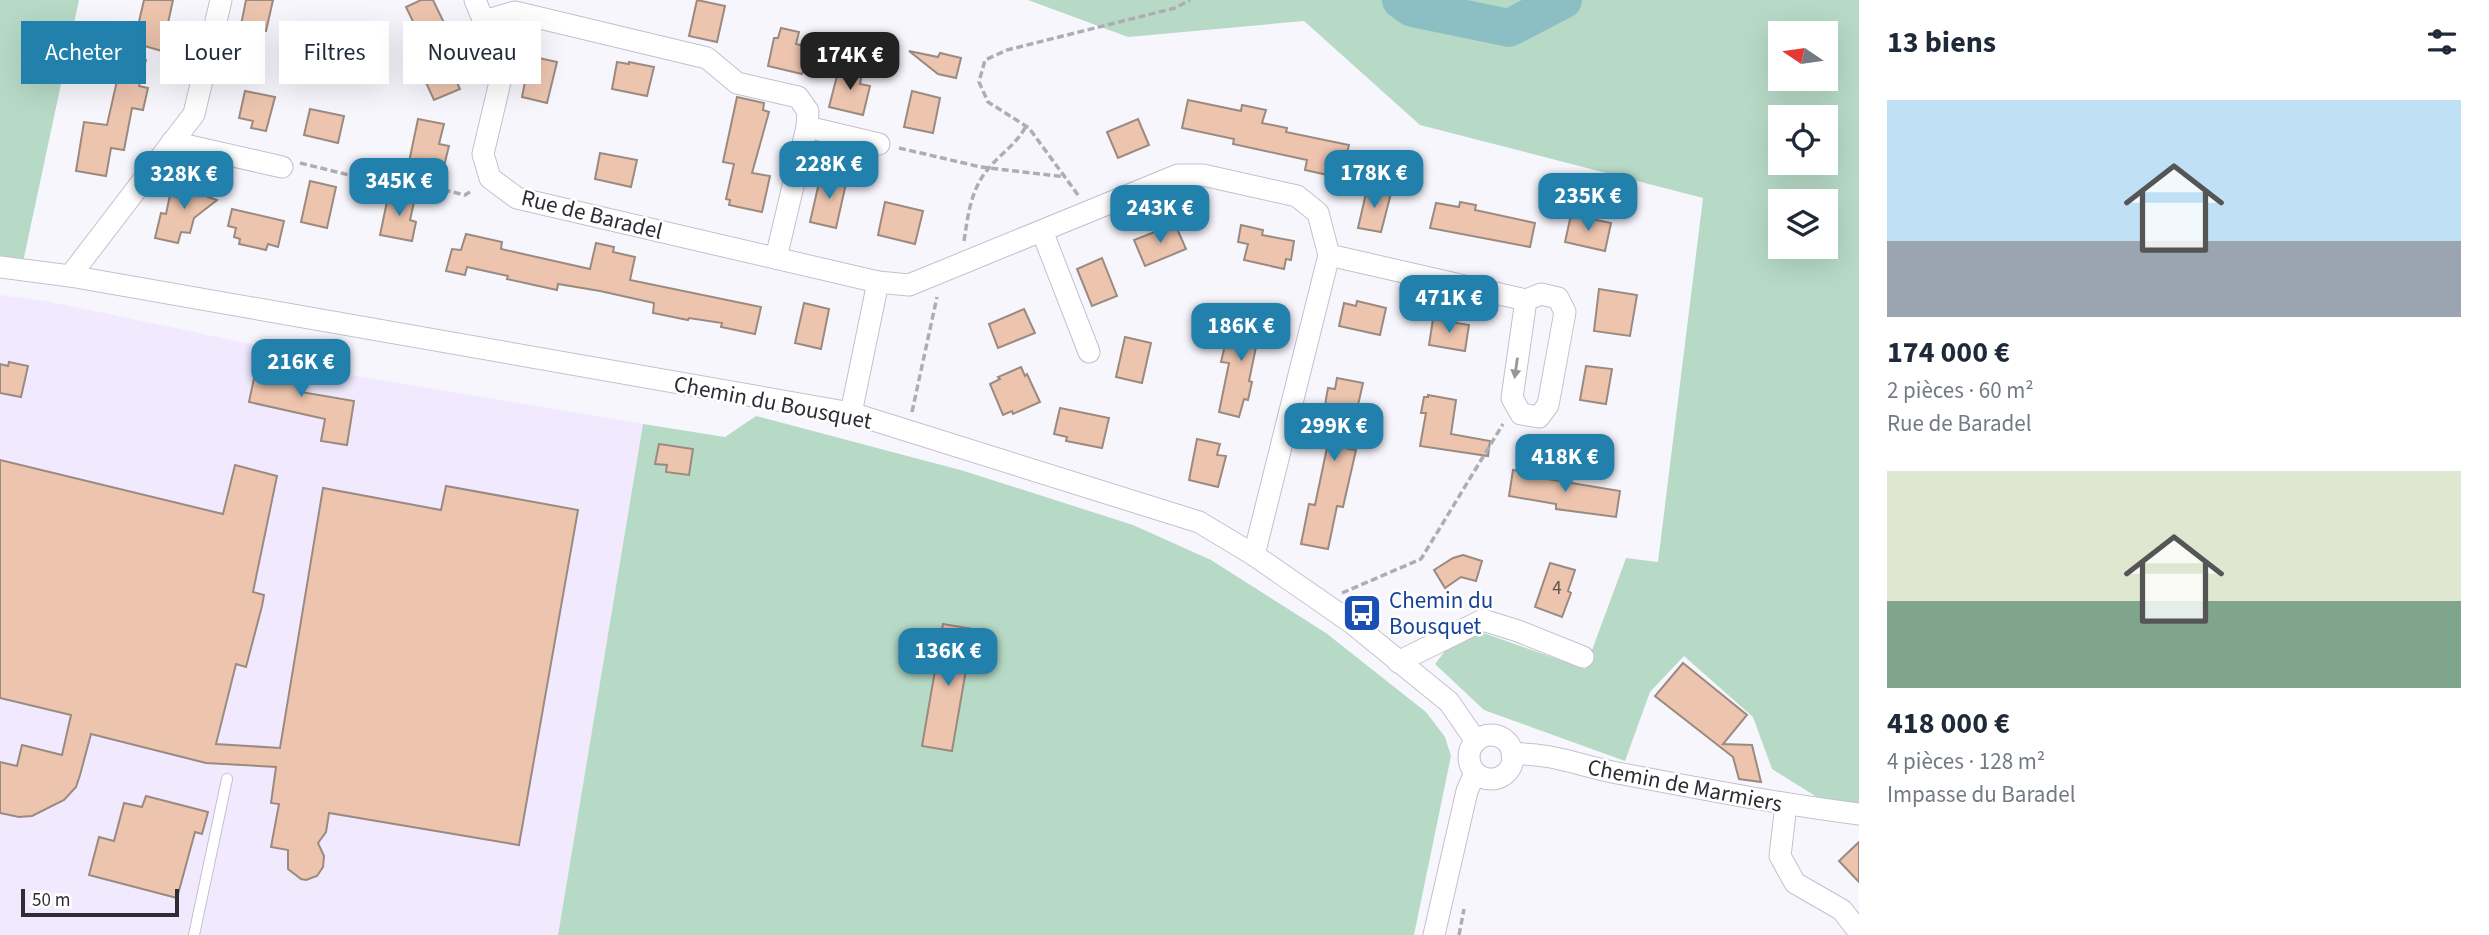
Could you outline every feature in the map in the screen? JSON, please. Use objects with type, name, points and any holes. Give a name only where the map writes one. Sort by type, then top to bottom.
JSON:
[{"type":"street","points":[[69,276],[194,114],[221,0]]},
{"type":"street","points":[[475,0],[484,21],[515,12],[707,58],[737,83],[798,97],[808,111],[807,127],[776,258]]},
{"type":"street","points":[[490,178],[483,153],[500,84]]},
{"type":"street","points":[[807,127],[879,144]]},
{"type":"street","points":[[172,142],[282,167]]},
{"type":"street","name":"Rue de Baradel","points":[[490,178],[517,198],[878,282],[909,285],[1178,175],[1203,175],[1297,196],[1318,213],[1329,255],[1254,555]]},
{"type":"street","points":[[1042,231],[1089,352]]},
{"type":"street","points":[[1329,255],[1526,300],[1541,294],[1558,298],[1565,312],[1548,405],[1539,417],[1521,414],[1512,398],[1526,300]]},
{"type":"street","name":"Chemin du Bousquet","points":[[0,267],[69,276],[851,413],[1199,522],[1254,555],[1352,623],[1449,702],[1476,741]]},
{"type":"street","points":[[851,413],[878,282]]},
{"type":"street","points":[[1398,662],[1482,620],[1583,657]]},
{"type":"street","points":[[1491,735],[1505,741],[1512,754],[1512,762],[1504,775],[1490,779],[1475,773],[1470,766],[1471,748],[1476,741],[1491,735]]},
{"type":"street","name":"Chemin de Marmiers","points":[[1512,754],[1527,753],[1549,757],[1612,772],[1786,805],[1859,814]]},
{"type":"street","points":[[1434,935],[1467,791],[1475,773]]},
{"type":"street","points":[[1786,805],[1780,856],[1795,883],[1842,909],[1859,932]]},
{"type":"lane","points":[[194,935],[227,779]]},
{"type":"path","points":[[1089,211],[1026,126],[988,102],[979,82],[985,60],[1007,50],[1175,8],[1191,0]]},
{"type":"path","points":[[908,431],[974,189],[989,168],[1020,139],[1026,126]]},
{"type":"path","points":[[879,144],[989,168],[1066,177]]},
{"type":"path","points":[[282,167],[296,162],[353,176],[377,174],[465,195],[490,178]]},
{"type":"path","points":[[1321,602],[1421,559],[1515,404]]},
{"type":"shaded area","points":[[0,295],[47,301],[317,358],[315,369],[643,424],[558,935],[0,935]]},
{"type":"green space","points":[[0,0],[79,0],[75,21],[21,21],[21,84],[61,84],[23,262],[0,259]]},
{"type":"green space","points":[[1028,0],[1434,0],[1444,9],[1464,0],[1859,0],[1859,812],[1836,809],[1772,769],[1753,717],[1684,656],[1650,692],[1625,761],[1484,710],[1435,664],[1452,642],[1478,631],[1585,669],[1626,558],[1658,562],[1703,198],[1420,125],[1304,21],[1128,37]]},
{"type":"green space","points":[[756,416],[964,471],[1133,525],[1211,560],[1326,633],[1426,712],[1445,737],[1451,756],[1414,935],[558,935],[643,424],[725,437]]},
{"type":"building","points":[[144,0],[173,0],[168,21],[160,21],[160,50],[146,46],[146,21],[139,21]]},
{"type":"building","points":[[246,0],[273,0],[266,31],[265,21],[242,21]]},
{"type":"building","points":[[421,0],[433,0],[443,21],[413,21],[406,7]]},
{"type":"building","points":[[697,0],[725,6],[717,42],[689,36]]},
{"type":"building","points":[[781,28],[799,32],[796,44],[809,47],[802,74],[768,66],[774,38],[778,38]]},
{"type":"building","points":[[909,51],[938,57],[940,53],[961,58],[956,78],[938,74]]},
{"type":"building","points":[[541,58],[557,62],[547,103],[522,97],[525,84],[541,84]]},
{"type":"building","points":[[617,62],[654,67],[647,96],[612,89]]},
{"type":"building","points":[[839,68],[862,73],[860,84],[870,86],[863,115],[829,107]]},
{"type":"building","points":[[116,84],[140,84],[148,88],[143,110],[132,108],[124,150],[111,148],[106,176],[76,171],[84,122],[107,125]]},
{"type":"building","points":[[427,84],[458,84],[460,89],[434,100]]},
{"type":"building","points":[[245,91],[275,97],[266,131],[251,128],[253,121],[239,118]]},
{"type":"building","points":[[912,91],[940,98],[933,133],[904,127]]},
{"type":"building","points":[[737,97],[764,103],[763,110],[769,112],[752,173],[770,176],[762,212],[729,205],[730,200],[726,199],[734,164],[723,162]]},
{"type":"building","points":[[1188,100],[1241,111],[1242,105],[1266,110],[1262,123],[1287,128],[1286,132],[1349,145],[1341,178],[1305,170],[1307,160],[1233,144],[1234,139],[1182,128]]},
{"type":"building","points":[[310,109],[344,116],[338,143],[304,135]]},
{"type":"building","points":[[418,119],[444,124],[439,144],[449,146],[443,170],[409,162]]},
{"type":"building","points":[[1138,119],[1149,145],[1118,158],[1107,132]]},
{"type":"building","points":[[600,153],[637,160],[631,187],[595,179]]},
{"type":"building","points":[[821,174],[847,179],[836,228],[810,222]]},
{"type":"building","points":[[185,178],[210,184],[208,197],[217,200],[194,218],[190,233],[181,232],[178,243],[155,238],[161,213],[166,214],[170,195],[181,198]]},
{"type":"building","points":[[310,181],[336,187],[327,228],[301,222]]},
{"type":"building","points":[[1367,189],[1391,193],[1381,232],[1358,228]]},
{"type":"building","points":[[389,192],[415,198],[410,220],[416,222],[412,241],[380,235]]},
{"type":"building","points":[[885,202],[923,211],[915,244],[878,235]]},
{"type":"building","points":[[1460,202],[1476,205],[1475,210],[1535,223],[1530,247],[1430,228],[1436,203],[1459,207]]},
{"type":"building","points":[[232,209],[284,221],[278,247],[268,244],[266,250],[239,244],[240,239],[234,237],[236,228],[228,226]]},
{"type":"building","points":[[1571,215],[1611,223],[1605,251],[1565,242]]},
{"type":"building","points":[[1175,224],[1186,249],[1145,266],[1134,240]]},
{"type":"building","points":[[1241,225],[1263,230],[1262,235],[1294,241],[1291,260],[1286,259],[1284,269],[1244,260],[1248,244],[1238,242]]},
{"type":"building","points":[[466,234],[502,242],[501,249],[590,269],[596,243],[614,247],[613,252],[635,257],[630,280],[761,307],[755,334],[721,327],[722,323],[653,313],[654,303],[600,291],[558,284],[557,290],[467,267],[465,275],[446,271],[452,249],[461,250]]},
{"type":"building","points":[[1102,258],[1117,296],[1092,306],[1077,269]]},
{"type":"building","points":[[1599,289],[1637,295],[1630,336],[1594,331]]},
{"type":"building","points":[[1357,301],[1386,308],[1380,335],[1339,326],[1344,303],[1356,306]]},
{"type":"building","points":[[804,303],[829,309],[821,349],[795,343]]},
{"type":"building","points":[[1024,309],[1035,333],[998,348],[989,324]]},
{"type":"building","points":[[1242,316],[1268,321],[1264,344],[1257,342],[1248,400],[1244,399],[1239,417],[1219,412],[1229,363],[1221,362],[1229,329],[1238,331]]},
{"type":"building","points":[[1433,319],[1469,325],[1465,351],[1429,345]]},
{"type":"building","points":[[1125,337],[1151,343],[1142,383],[1116,377]]},
{"type":"building","points":[[258,359],[306,370],[301,392],[354,401],[347,445],[321,441],[325,419],[249,402]]},
{"type":"building","points":[[9,362],[28,366],[21,397],[0,393],[0,364],[8,366]]},
{"type":"building","points":[[1586,366],[1612,369],[1606,404],[1580,400]]},
{"type":"building","points":[[1021,367],[1040,402],[1013,414],[1012,411],[1003,415],[990,384],[1000,379],[998,377]]},
{"type":"building","points":[[1337,378],[1363,383],[1348,449],[1356,450],[1343,507],[1337,506],[1328,549],[1301,544],[1309,504],[1315,505],[1333,419],[1324,418],[1328,388],[1335,389]]},
{"type":"building","points":[[1428,395],[1456,400],[1451,434],[1490,441],[1488,456],[1420,446],[1426,413],[1421,413],[1424,397]]},
{"type":"building","points":[[1060,408],[1109,418],[1102,448],[1066,441],[1067,437],[1054,434]]},
{"type":"building","points":[[1197,439],[1220,444],[1217,455],[1226,456],[1218,487],[1189,480]]},
{"type":"building","points":[[659,444],[693,449],[689,475],[666,472],[667,465],[655,464]]},
{"type":"building","points":[[0,460],[223,514],[235,465],[277,476],[253,592],[264,595],[262,606],[246,667],[236,664],[216,744],[280,748],[323,488],[441,510],[446,486],[578,510],[519,845],[329,813],[326,832],[318,843],[324,856],[323,867],[317,876],[301,879],[288,869],[288,850],[271,847],[279,804],[271,803],[276,767],[206,763],[91,734],[76,787],[64,800],[32,816],[19,817],[0,813],[0,762],[17,766],[22,745],[62,755],[71,715],[0,698]]},
{"type":"building","points":[[1513,470],[1548,475],[1547,479],[1620,491],[1616,517],[1556,509],[1556,504],[1509,496]]},
{"type":"building","points":[[1463,555],[1482,561],[1476,581],[1461,577],[1445,588],[1434,570]]},
{"type":"building","points":[[1550,563],[1575,570],[1568,591],[1571,593],[1562,617],[1535,607]]},
{"type":"building","points":[[943,624],[973,629],[952,751],[922,746]]},
{"type":"building","points":[[1683,663],[1747,715],[1723,744],[1752,745],[1761,782],[1739,779],[1733,757],[1655,696]]},
{"type":"building","points":[[146,796],[208,812],[202,834],[195,832],[177,898],[89,875],[99,837],[114,841],[124,803],[142,807]]},
{"type":"building","points":[[1859,842],[1859,882],[1839,861]]},
{"type":"waterway","points":[[1401,0],[1412,8],[1509,28],[1563,0]]},
{"type":"place","name":"Chemin du Bousquet","points":[[1362,613]]}]
